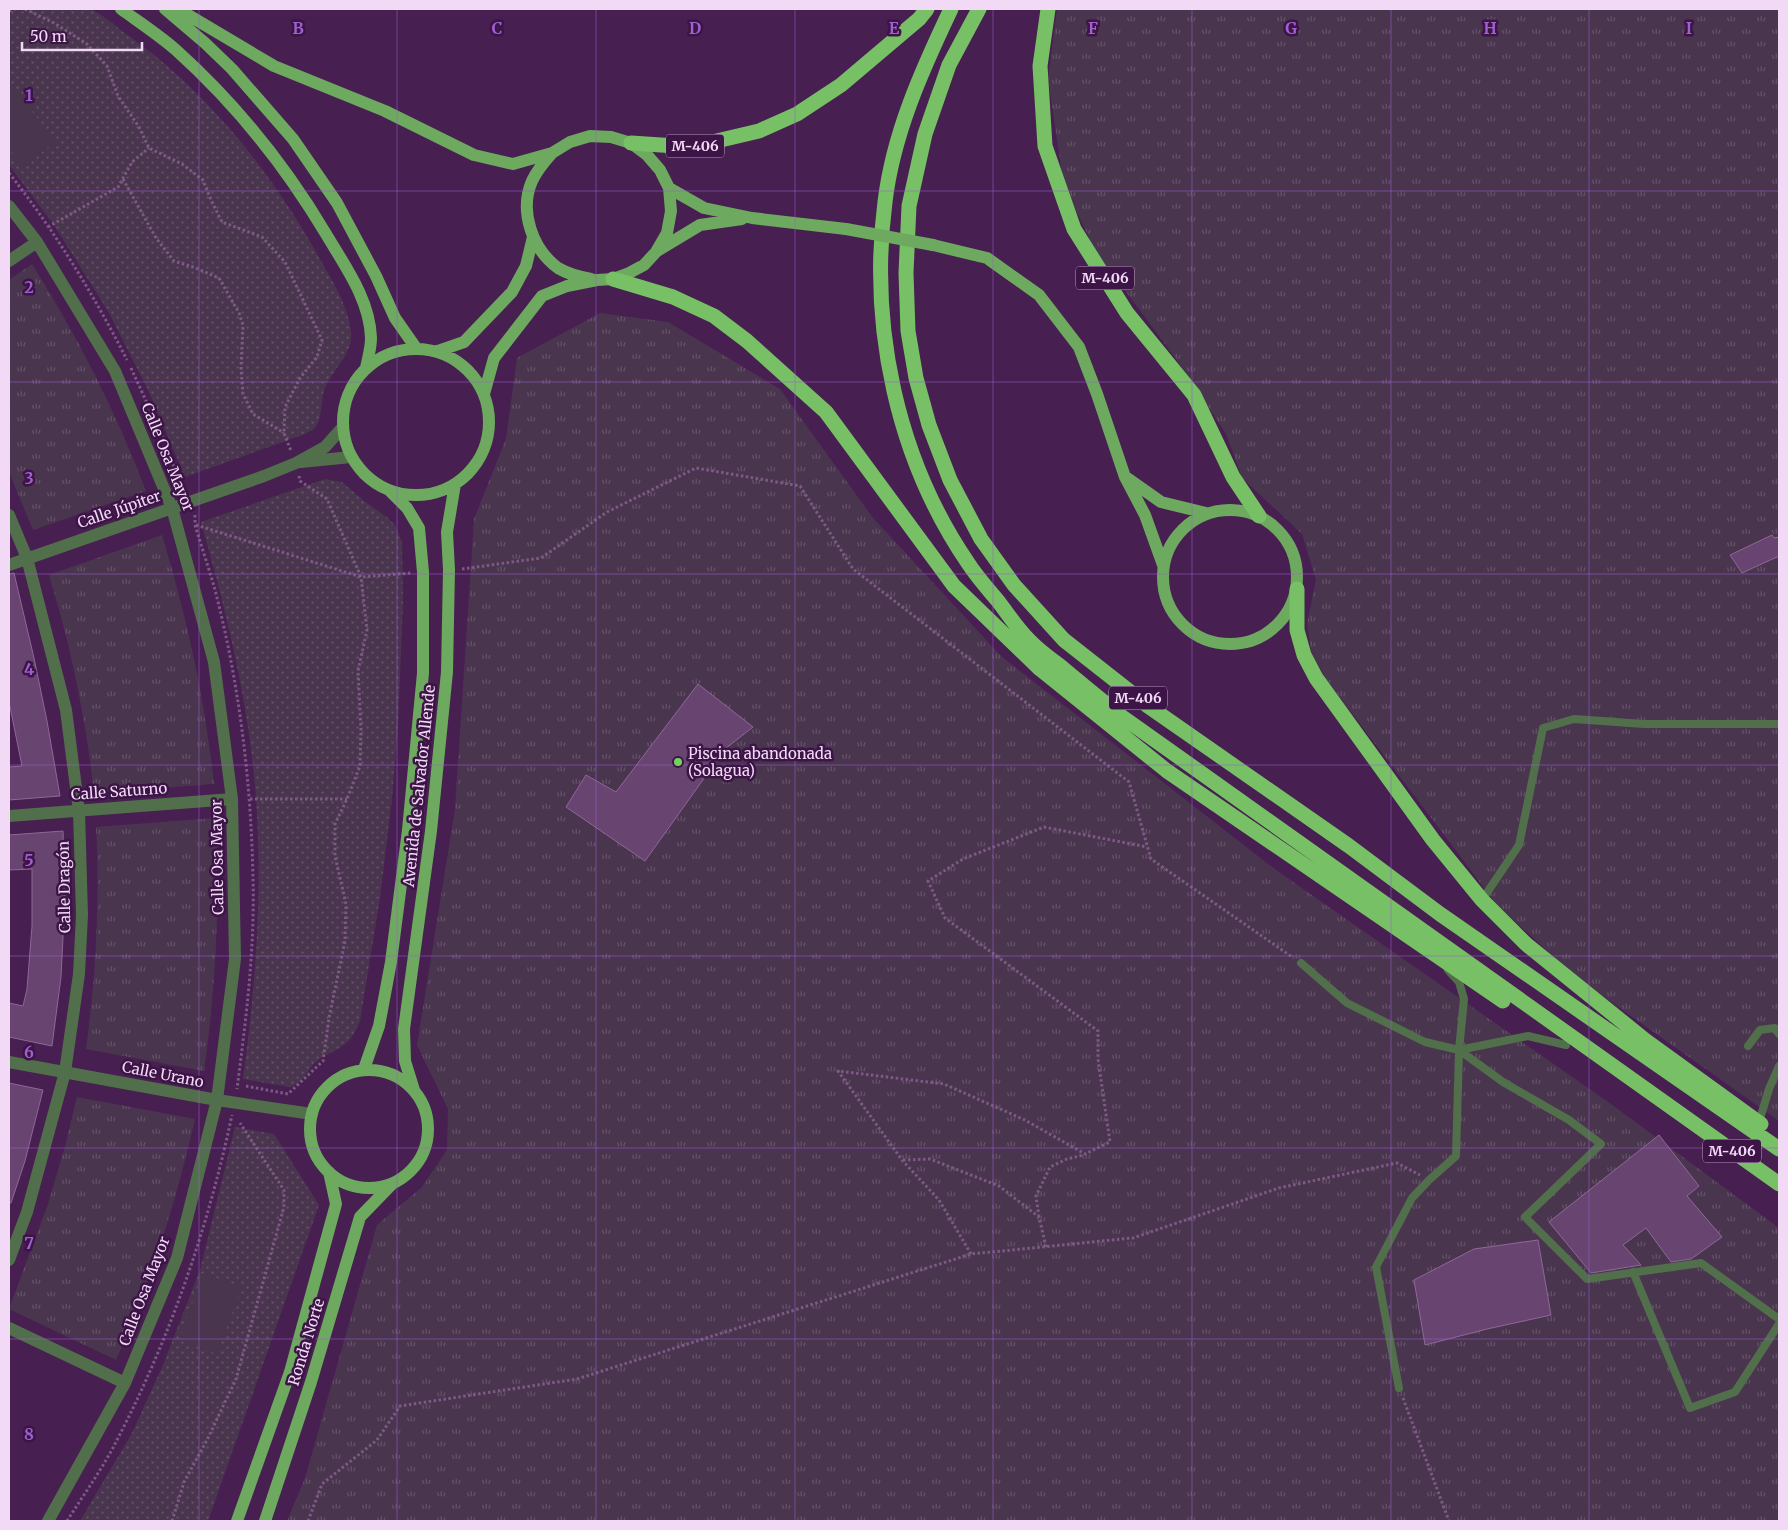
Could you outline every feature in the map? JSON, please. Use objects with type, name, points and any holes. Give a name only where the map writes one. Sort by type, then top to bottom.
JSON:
[{"type":"highway","name":"M-406","points":[[631,143],[692,147],[758,131],[797,114],[842,85],[919,19],[927,9]]},
{"type":"highway","name":"M-406","points":[[951,9],[928,58],[903,121],[885,202],[880,286],[891,379],[902,424],[919,472],[942,520],[968,564],[1028,640],[1121,716],[1779,1184]]},
{"type":"highway","name":"M-406","points":[[980,9],[949,65],[925,134],[909,206],[906,273],[908,331],[918,388],[929,425],[950,480],[981,539],[1014,585],[1064,640],[1148,706],[1349,846],[1448,920],[1779,1148]]},
{"type":"highway","name":"M-406","points":[[1048,9],[1040,66],[1045,146],[1074,229],[1128,313],[1194,395],[1233,477],[1259,516]]},
{"type":"highway","points":[[605,279],[673,297],[714,316],[747,341],[826,412],[954,586],[1040,669],[1167,771],[1566,1045],[1635,1091],[1684,1118]]},
{"type":"highway","points":[[1297,589],[1297,630],[1304,655],[1316,678],[1433,840],[1482,900],[1526,944],[1645,1040],[1759,1122],[1779,1140]]},
{"type":"main road","points":[[121,9],[174,49],[229,102],[273,153],[304,198],[353,280],[366,308],[371,337],[366,368]]},
{"type":"main road","points":[[165,9],[232,69],[293,139],[337,203],[376,276],[394,318],[416,348]]},
{"type":"main road","points":[[178,9],[274,66],[385,111],[474,154],[513,164],[552,153],[570,142],[590,136],[611,137],[631,143],[648,155],[660,170],[669,188],[671,210],[667,233],[656,252]]},
{"type":"main road","points":[[552,153],[540,166],[531,183],[527,201],[528,219],[533,237],[544,254],[559,268],[577,277],[605,279]]},
{"type":"main road","points":[[669,188],[704,208],[752,218],[846,229],[933,245],[987,258],[1039,295],[1079,347],[1125,477],[1145,515],[1163,565]]},
{"type":"main road","points":[[484,394],[494,358],[542,296],[567,286],[629,273],[644,264],[656,252],[700,225],[752,218]]},
{"type":"main road","points":[[438,351],[464,342],[512,292],[526,266],[533,237]]},
{"type":"main road","points":[[416,348],[438,351],[457,361],[474,376],[484,394],[490,414],[487,441],[482,454],[471,471],[455,484],[434,493],[412,495],[390,491],[374,483],[361,471],[351,457],[342,428],[344,406],[352,385],[366,368],[381,357],[398,350],[416,348]]},
{"type":"main road","points":[[1125,477],[1161,502],[1206,513]]},
{"type":"main road","name":"Avenida de Salvador Allende","points":[[414,1090],[405,1061],[404,1029],[431,831],[447,672],[448,532],[455,484]]},
{"type":"main road","name":"Avenida de Salvador Allende","points":[[364,1069],[379,1026],[391,962],[407,839],[423,673],[424,572],[419,528],[407,508],[390,491]]},
{"type":"main road","points":[[1223,510],[1242,510],[1259,516],[1277,528],[1290,546],[1297,567],[1297,589],[1290,609],[1277,626],[1260,638],[1239,644],[1218,644],[1198,637],[1181,624],[1168,607],[1162,586],[1163,565],[1171,543],[1186,525],[1206,513],[1223,510]]},
{"type":"main road","points":[[364,1069],[382,1071],[400,1077],[414,1090],[424,1105],[429,1123],[428,1141],[421,1158],[409,1172],[394,1183],[377,1187],[360,1187],[344,1182],[330,1172],[319,1160],[312,1146],[310,1130],[312,1114],[319,1097],[331,1083],[346,1074],[364,1069]]},
{"type":"main road","name":"Ronda Norte","points":[[237,1521],[290,1372],[336,1204],[330,1172]]},
{"type":"main road","name":"Ronda Norte","points":[[265,1521],[312,1382],[360,1217],[394,1183]]},
{"type":"street","name":"Calle Osa Mayor","points":[[9,206],[37,242],[115,371],[172,508],[214,662],[232,799],[235,959],[217,1100],[177,1258],[125,1383],[48,1521]]},
{"type":"street","points":[[9,261],[37,242]]},
{"type":"street","name":"Calle Júpiter","points":[[9,564],[264,476],[296,463],[325,447],[342,428]]},
{"type":"street","name":"Calle Júpiter","points":[[296,463],[351,457]]},
{"type":"street","name":"Calle Dragón","points":[[9,515],[27,558],[66,710],[79,811],[82,915],[79,974],[66,1072],[27,1212],[9,1260]]},
{"type":"street","name":"Calle Saturno","points":[[9,816],[232,799]]},
{"type":"street","name":"Calle Urano","points":[[9,1062],[217,1100],[312,1114]]},
{"type":"street","points":[[9,1328],[125,1383]]},
{"type":"lane","points":[[1482,900],[1519,845],[1543,728],[1574,719],[1644,724],[1779,724]]},
{"type":"lane","points":[[1399,1388],[1376,1266],[1412,1198],[1456,1156],[1459,1050],[1464,999],[1458,982],[1434,953]]},
{"type":"lane","points":[[1301,963],[1348,1003],[1425,1042],[1459,1050],[1503,1082],[1569,1120],[1601,1144],[1525,1217],[1587,1279],[1702,1263],[1779,1319]]},
{"type":"lane","points":[[1748,1046],[1760,1030],[1775,1028],[1779,1034]]},
{"type":"lane","points":[[1459,1050],[1528,1036],[1566,1045]]},
{"type":"lane","points":[[1759,1122],[1769,1089],[1779,1066]]},
{"type":"lane","points":[[1634,1272],[1690,1408],[1735,1392],[1779,1324]]},
{"type":"path","points":[[9,11],[15,9]]},
{"type":"path","points":[[25,9],[54,23],[87,44],[107,66],[118,96],[139,127],[150,148],[182,164],[203,180],[222,222],[262,237],[285,262],[322,340],[317,357],[300,378],[285,407],[284,433],[296,463],[300,481],[326,499],[361,577],[366,630],[358,672],[361,729],[360,766],[347,799],[334,824],[335,856],[346,904],[345,941],[329,1018],[323,1061],[288,1094],[246,1086]]},
{"type":"path","points":[[48,227],[118,187],[132,162],[150,148]]},
{"type":"path","points":[[9,173],[27,196],[87,288],[118,343],[145,398],[168,449],[179,483],[195,500],[195,525],[214,587],[230,656],[239,707],[250,799],[253,879],[252,950],[246,1020],[235,1103],[220,1166],[199,1242],[172,1318],[116,1442],[67,1521]]},
{"type":"path","points":[[122,179],[156,238],[174,261],[219,278],[239,313],[243,325],[241,368],[243,394],[253,414],[284,433]]},
{"type":"path","points":[[449,570],[541,558],[607,512],[696,468],[800,486],[853,568],[1129,782],[1150,859],[1301,963]]},
{"type":"path","points":[[195,525],[361,577],[424,572]]},
{"type":"path","points":[[250,799],[347,799]]},
{"type":"path","points":[[1046,1247],[1036,1196],[1050,1167],[1110,1142],[1098,1060],[1098,1031],[945,918],[928,881],[963,859],[1044,827],[1147,846]]},
{"type":"path","points":[[971,1254],[939,1200],[902,1160],[838,1071],[944,1084],[1025,1120],[1085,1154]]},
{"type":"path","points":[[172,1521],[184,1482],[208,1440],[236,1379],[284,1207],[284,1190],[240,1123]]},
{"type":"path","points":[[902,1160],[930,1159],[998,1186],[1039,1217]]},
{"type":"path","points":[[308,1521],[322,1484],[377,1440],[400,1406],[577,1379],[971,1254],[1133,1238],[1279,1188],[1397,1163],[1429,1180]]},
{"type":"path","points":[[1399,1388],[1449,1521]]},
{"type":"green space","points":[[77,8],[92,10],[101,15],[184,81],[211,108],[260,166],[282,197],[326,269],[347,312],[351,331],[351,339],[346,354],[325,388],[318,424],[314,429],[305,434],[185,477],[149,392],[109,313],[54,225],[9,165],[9,9]]},
{"type":"green space","points":[[1057,9],[1779,9],[1779,1121],[1576,977],[1497,905],[1326,679],[1311,651],[1307,623],[1316,580],[1302,534],[1242,478],[1226,434],[1179,363],[1095,250],[1064,186],[1048,79]]},
{"type":"green space","points":[[13,88],[56,141],[24,167],[9,149],[9,92]]},
{"type":"green space","points":[[32,264],[95,374],[122,432],[146,491],[33,530],[9,472],[9,280]]},
{"type":"green space","points":[[600,313],[668,322],[780,389],[873,518],[1002,657],[1276,870],[1611,1104],[1779,1228],[1779,1521],[287,1521],[305,1478],[377,1225],[422,1187],[447,1150],[448,1109],[417,1045],[455,809],[474,519],[506,439],[517,358]]},
{"type":"green space","points":[[325,479],[342,482],[388,518],[395,525],[402,542],[403,602],[398,727],[392,799],[380,898],[360,1021],[354,1034],[345,1044],[318,1060],[297,1084],[289,1087],[243,1079],[254,980],[258,914],[257,815],[250,741],[237,667],[201,522]]},
{"type":"green space","points":[[162,535],[194,659],[206,721],[214,784],[94,793],[77,683],[49,575]]},
{"type":"green space","points":[[216,818],[218,882],[216,945],[212,1008],[204,1071],[86,1049],[96,938],[98,883],[96,827]]},
{"type":"green space","points":[[77,1097],[195,1119],[180,1181],[162,1241],[129,1331],[116,1360],[9,1309],[48,1204]]},
{"type":"green space","points":[[235,1127],[274,1134],[319,1205],[208,1521],[80,1521],[132,1433],[163,1365],[200,1270]]},
{"type":"green space","points":[[203,1273],[242,1287],[217,1354],[179,1340]]},
{"type":"building","points":[[1772,535],[1774,538],[1779,537],[1779,556],[1742,573],[1730,555]]},
{"type":"building","points":[[14,573],[47,721],[60,796],[9,800],[9,767],[22,766],[9,702],[9,574]]},
{"type":"building","name":"Piscina abandonada (Solagua)","points":[[698,684],[753,727],[725,749],[645,861],[566,807],[586,775],[616,792]]},
{"type":"building","points":[[63,831],[65,897],[61,977],[52,1046],[9,1037],[9,1003],[23,1006],[27,989],[32,926],[32,869],[9,870],[9,835]]},
{"type":"building","points":[[9,1083],[43,1090],[25,1161],[11,1203],[9,1203]]},
{"type":"building","points":[[1659,1135],[1699,1186],[1687,1196],[1722,1237],[1691,1259],[1671,1262],[1646,1228],[1623,1245],[1641,1265],[1591,1273],[1549,1222]]},
{"type":"building","points":[[1538,1240],[1551,1315],[1425,1345],[1414,1280],[1474,1249]]},
{"type":"place","name":"Piscina abandonada (Solagua)","points":[[678,762]]}]
